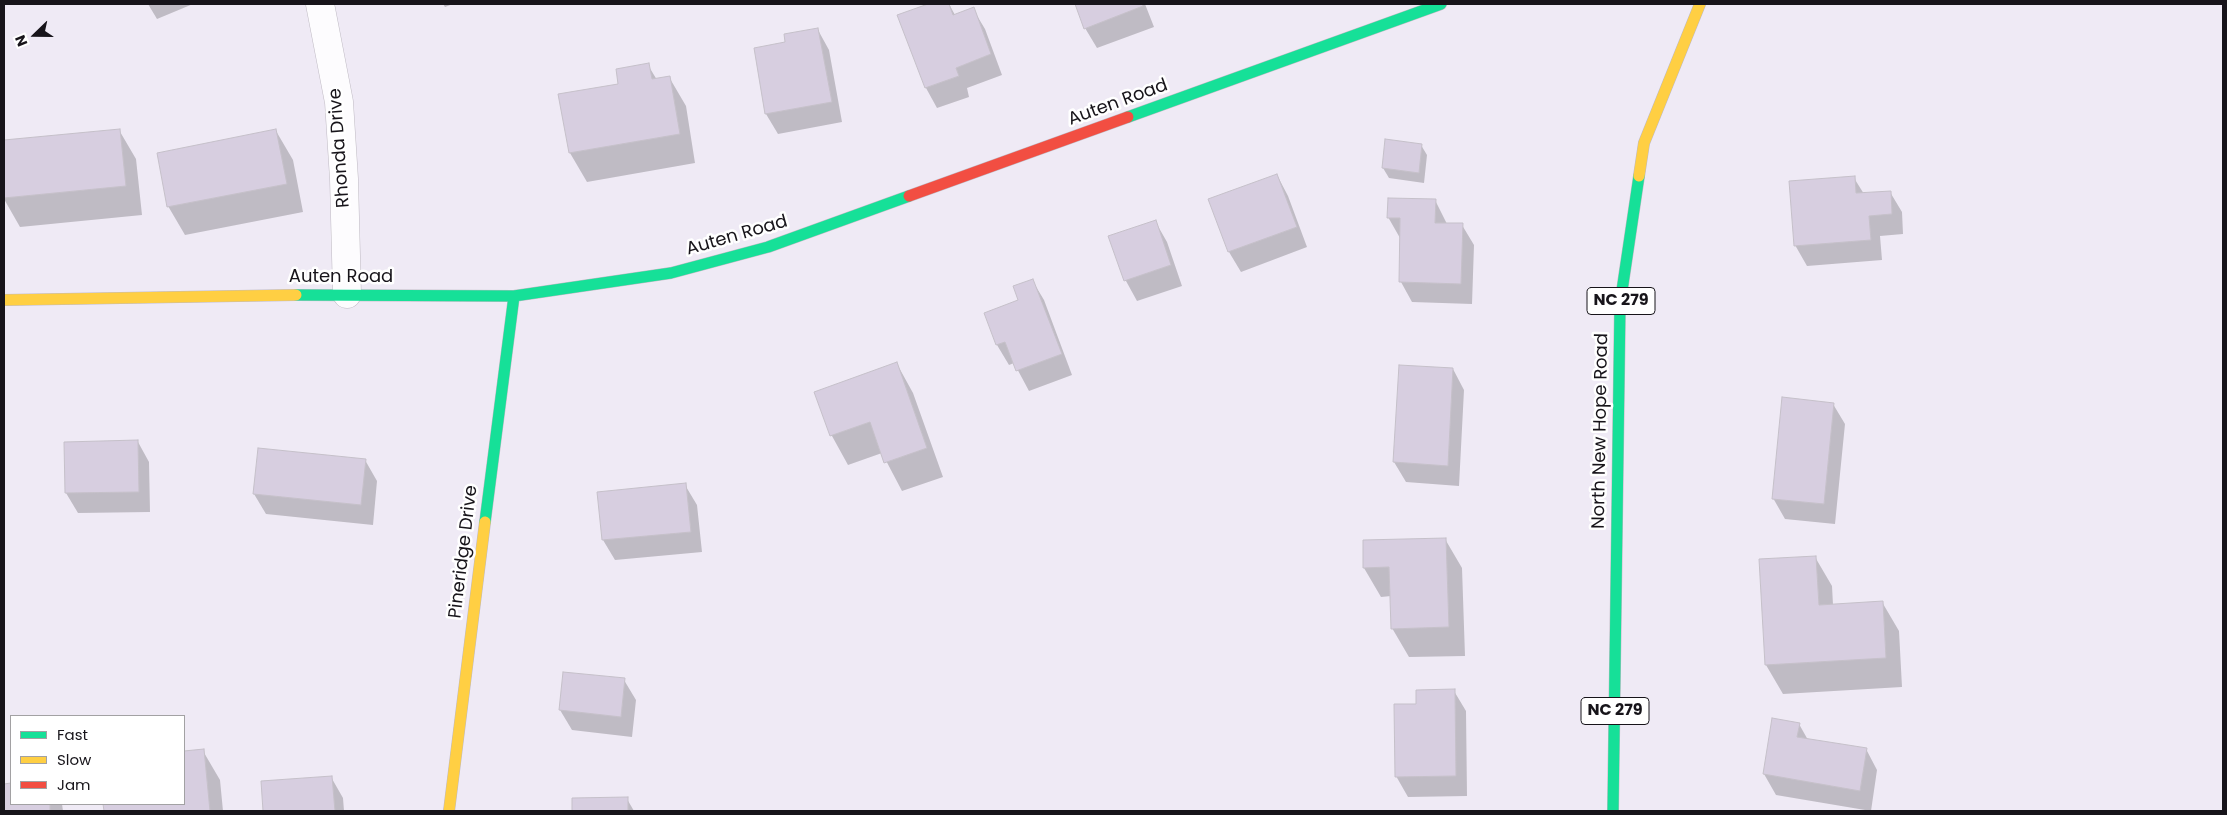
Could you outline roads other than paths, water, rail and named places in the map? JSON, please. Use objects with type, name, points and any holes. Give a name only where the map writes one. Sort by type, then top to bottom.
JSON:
[{"type":"street","name":"Rhonda Drive","points":[[320,4],[339,102],[344,179],[347,294]]},
{"type":"street","name":"Auten Road","points":[[4,300],[347,294],[514,296],[671,272],[768,248],[1441,4]]},
{"type":"street","name":"North New Hope Road","points":[[1614,811],[1620,304],[1644,143],[1700,4]]},
{"type":"street","name":"Pineridge Drive","points":[[449,811],[514,296]]}]
